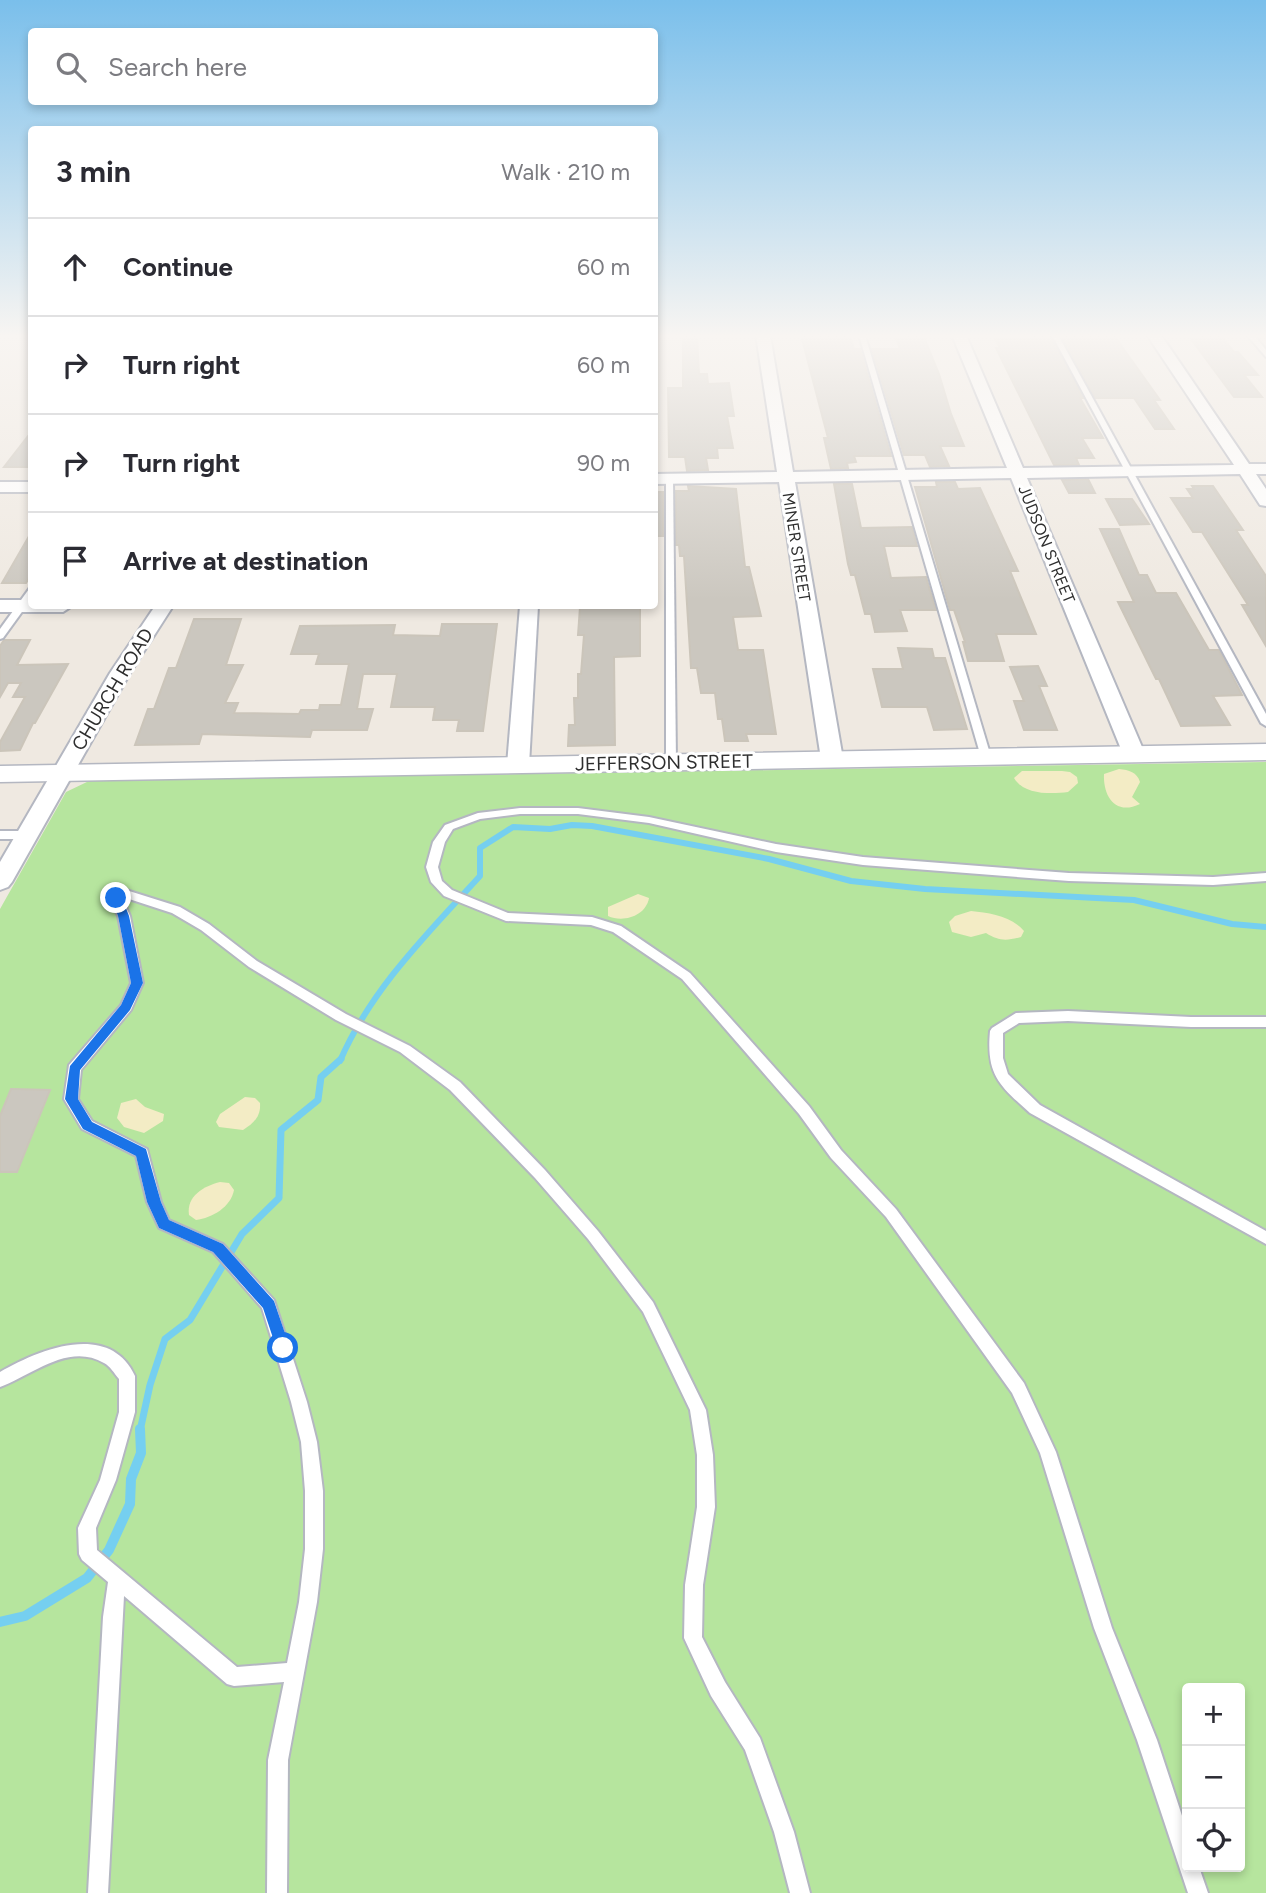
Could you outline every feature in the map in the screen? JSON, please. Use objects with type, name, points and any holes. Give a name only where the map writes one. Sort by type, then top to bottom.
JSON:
[{"type":"street","name":"MINER STREET","points":[[777,423],[832,760]]},
{"type":"street","name":"JUDSON STREET","points":[[997,423],[1134,754]]},
{"type":"street","points":[[1213,423],[1266,501]]},
{"type":"street","points":[[662,479],[1266,469]]},
{"type":"street","points":[[0,487],[28,487]]},
{"type":"street","points":[[0,606],[26,598]]},
{"type":"street","name":"CHURCH ROAD","points":[[0,882],[61,773],[133,652],[162,609]]},
{"type":"street","points":[[518,765],[528,609]]},
{"type":"street","name":"JEFFERSON STREET","points":[[0,774],[1266,752]]},
{"type":"lane","points":[[889,423],[986,757]]},
{"type":"lane","points":[[1104,423],[1266,723]]},
{"type":"lane","points":[[662,479],[671,762]]},
{"type":"lane","points":[[0,636],[26,598]]},
{"type":"lane","points":[[1182,1846],[1147,1740],[1103,1628],[1048,1451],[1018,1388],[1003,1365],[891,1213],[836,1154],[796,1100],[687,976],[617,929],[592,920],[506,917],[471,903],[448,893],[437,882],[432,867],[439,842],[449,827],[478,816],[520,811],[578,811],[649,820],[776,848],[863,861],[1069,877],[1213,881],[1266,877]]},
{"type":"lane","points":[[0,835],[26,835]]},
{"type":"lane","points":[[277,1893],[278,1760],[308,1602],[314,1549],[314,1491],[309,1442],[269,1305],[218,1248],[164,1224],[154,1202],[142,1153],[87,1125],[71,1099],[74,1069],[126,1007],[137,983],[124,916],[116,898],[126,894],[176,910],[205,927],[253,964],[345,1019],[405,1049],[455,1086],[575,1214],[648,1307],[698,1410],[705,1455],[706,1507],[694,1585],[693,1638],[718,1689],[753,1745],[784,1832],[800,1893]]},
{"type":"lane","points":[[1266,1022],[1191,1022],[1068,1016],[1016,1018],[997,1031],[994,1057],[1004,1082],[1035,1109],[1266,1238]]},
{"type":"lane","points":[[0,1380],[35,1360],[75,1350],[109,1357],[127,1377],[127,1412],[108,1480],[87,1528],[88,1554],[234,1677],[295,1672]]},
{"type":"lane","points":[[98,1893],[115,1576]]},
{"type":"lane","points":[[1191,1872],[1198,1893]]},
{"type":"green space","points":[[1266,762],[1266,1893],[0,1893],[0,909],[66,792],[89,781]]},
{"type":"sand","points":[[1119,769],[1132,772],[1139,779],[1132,797],[1140,804],[1131,807],[1117,806],[1108,796],[1104,774]]},
{"type":"sand","points":[[1022,771],[1070,772],[1077,777],[1078,783],[1068,792],[1038,792],[1018,784],[1014,778]]},
{"type":"sand","points":[[638,894],[649,898],[639,913],[620,919],[608,916],[608,907]]},
{"type":"sand","points":[[971,911],[1007,919],[1024,931],[1021,937],[1007,940],[986,933],[971,937],[952,932],[949,922],[955,916]]},
{"type":"sand","points":[[245,1097],[255,1098],[260,1103],[258,1115],[253,1122],[243,1130],[219,1127],[216,1122],[220,1114]]},
{"type":"sand","points":[[136,1099],[145,1107],[164,1114],[163,1121],[144,1133],[124,1127],[117,1118],[121,1103]]},
{"type":"sand","points":[[220,1182],[229,1183],[234,1190],[229,1202],[214,1214],[202,1219],[196,1220],[189,1215],[193,1197],[208,1186]]},
{"type":"building","points":[[669,423],[728,423],[733,448],[717,448],[718,458],[706,458],[708,470],[687,471],[685,457],[669,457]]},
{"type":"building","points":[[824,423],[882,423],[891,456],[854,456],[856,462],[847,463],[848,468],[831,469],[824,438],[828,438]]},
{"type":"building","points":[[894,423],[955,423],[964,446],[940,446],[949,466],[930,467],[925,455],[904,455]]},
{"type":"building","points":[[1033,423],[1095,423],[1103,438],[1082,438],[1094,458],[1076,458],[1079,465],[1054,465]]},
{"type":"building","points":[[1151,423],[1170,423],[1174,429],[1155,429]]},
{"type":"building","points":[[28,436],[28,467],[4,467]]},
{"type":"building","points":[[1088,479],[1095,493],[1069,493],[1062,480]]},
{"type":"building","points":[[936,482],[955,482],[958,489],[980,488],[1018,571],[1010,571],[1036,634],[996,634],[1004,661],[968,661],[965,642],[954,610],[950,610],[915,487],[937,487]]},
{"type":"building","points":[[834,484],[852,484],[861,528],[912,527],[917,546],[884,546],[891,578],[926,577],[936,610],[900,610],[907,631],[875,632],[871,614],[865,614],[855,575],[851,575],[848,564]]},
{"type":"building","points":[[688,486],[736,489],[745,567],[749,567],[761,616],[733,617],[738,650],[763,650],[776,734],[746,734],[748,741],[725,741],[722,719],[718,719],[715,693],[701,693],[697,668],[691,668],[684,556],[680,556],[679,545],[676,545],[676,491],[689,491]]},
{"type":"building","points":[[1192,486],[1213,486],[1243,530],[1236,530],[1266,576],[1266,646],[1242,605],[1248,605],[1202,532],[1193,532],[1171,498],[1193,498],[1187,489],[1194,489]]},
{"type":"building","points":[[658,492],[663,492],[663,536],[658,536]]},
{"type":"building","points":[[1106,499],[1132,499],[1149,524],[1120,525]]},
{"type":"building","points":[[1100,529],[1119,529],[1139,575],[1147,575],[1156,593],[1176,593],[1209,650],[1219,650],[1242,695],[1213,696],[1230,725],[1181,726],[1118,602],[1134,602]]},
{"type":"building","points":[[28,538],[28,580],[26,583],[2,583]]},
{"type":"building","points":[[580,609],[640,609],[640,656],[614,657],[615,745],[568,746],[569,725],[575,725],[574,698],[578,698],[578,674],[581,674],[584,635],[578,635]]},
{"type":"building","points":[[194,619],[241,619],[226,665],[243,665],[225,703],[238,703],[234,713],[299,714],[301,710],[319,710],[320,705],[341,705],[349,664],[316,664],[319,654],[291,654],[300,626],[395,625],[393,635],[440,636],[442,624],[497,624],[483,731],[457,731],[459,720],[433,720],[435,707],[391,707],[397,674],[363,674],[357,709],[373,709],[367,730],[312,730],[310,737],[202,734],[199,744],[135,745],[148,709],[154,709],[169,668],[176,668]]},
{"type":"building","points":[[4,640],[30,640],[17,665],[68,664],[20,750],[0,751],[0,742],[25,697],[13,697],[21,683],[8,683],[0,697],[0,646]]},
{"type":"building","points":[[898,648],[932,649],[934,658],[945,658],[967,729],[934,730],[927,707],[882,707],[873,669],[903,669]]},
{"type":"building","points":[[1038,666],[1047,686],[1039,686],[1057,730],[1024,730],[1014,701],[1024,701],[1010,667]]},
{"type":"building","points":[[11,1089],[50,1090],[17,1172],[0,1172],[0,1116]]},
{"type":"waterway","points":[[341,1059],[384,986],[480,876],[480,848],[513,827],[550,829],[572,825],[592,826],[769,859],[851,881],[925,889],[1134,900],[1232,924],[1266,927]]},
{"type":"waterway","points":[[140,1431],[150,1385],[165,1339],[190,1320],[242,1234],[279,1198],[281,1130],[318,1100],[321,1077],[341,1059]]},
{"type":"waterway","points":[[0,1622],[25,1616],[87,1578],[109,1550],[130,1504],[131,1479],[141,1453],[140,1431]]},
{"type":"route","points":[[116,898],[124,916],[137,983],[126,1007],[74,1069],[71,1099],[87,1125],[142,1153],[154,1202],[164,1224],[218,1248],[269,1305],[283,1348]]}]
